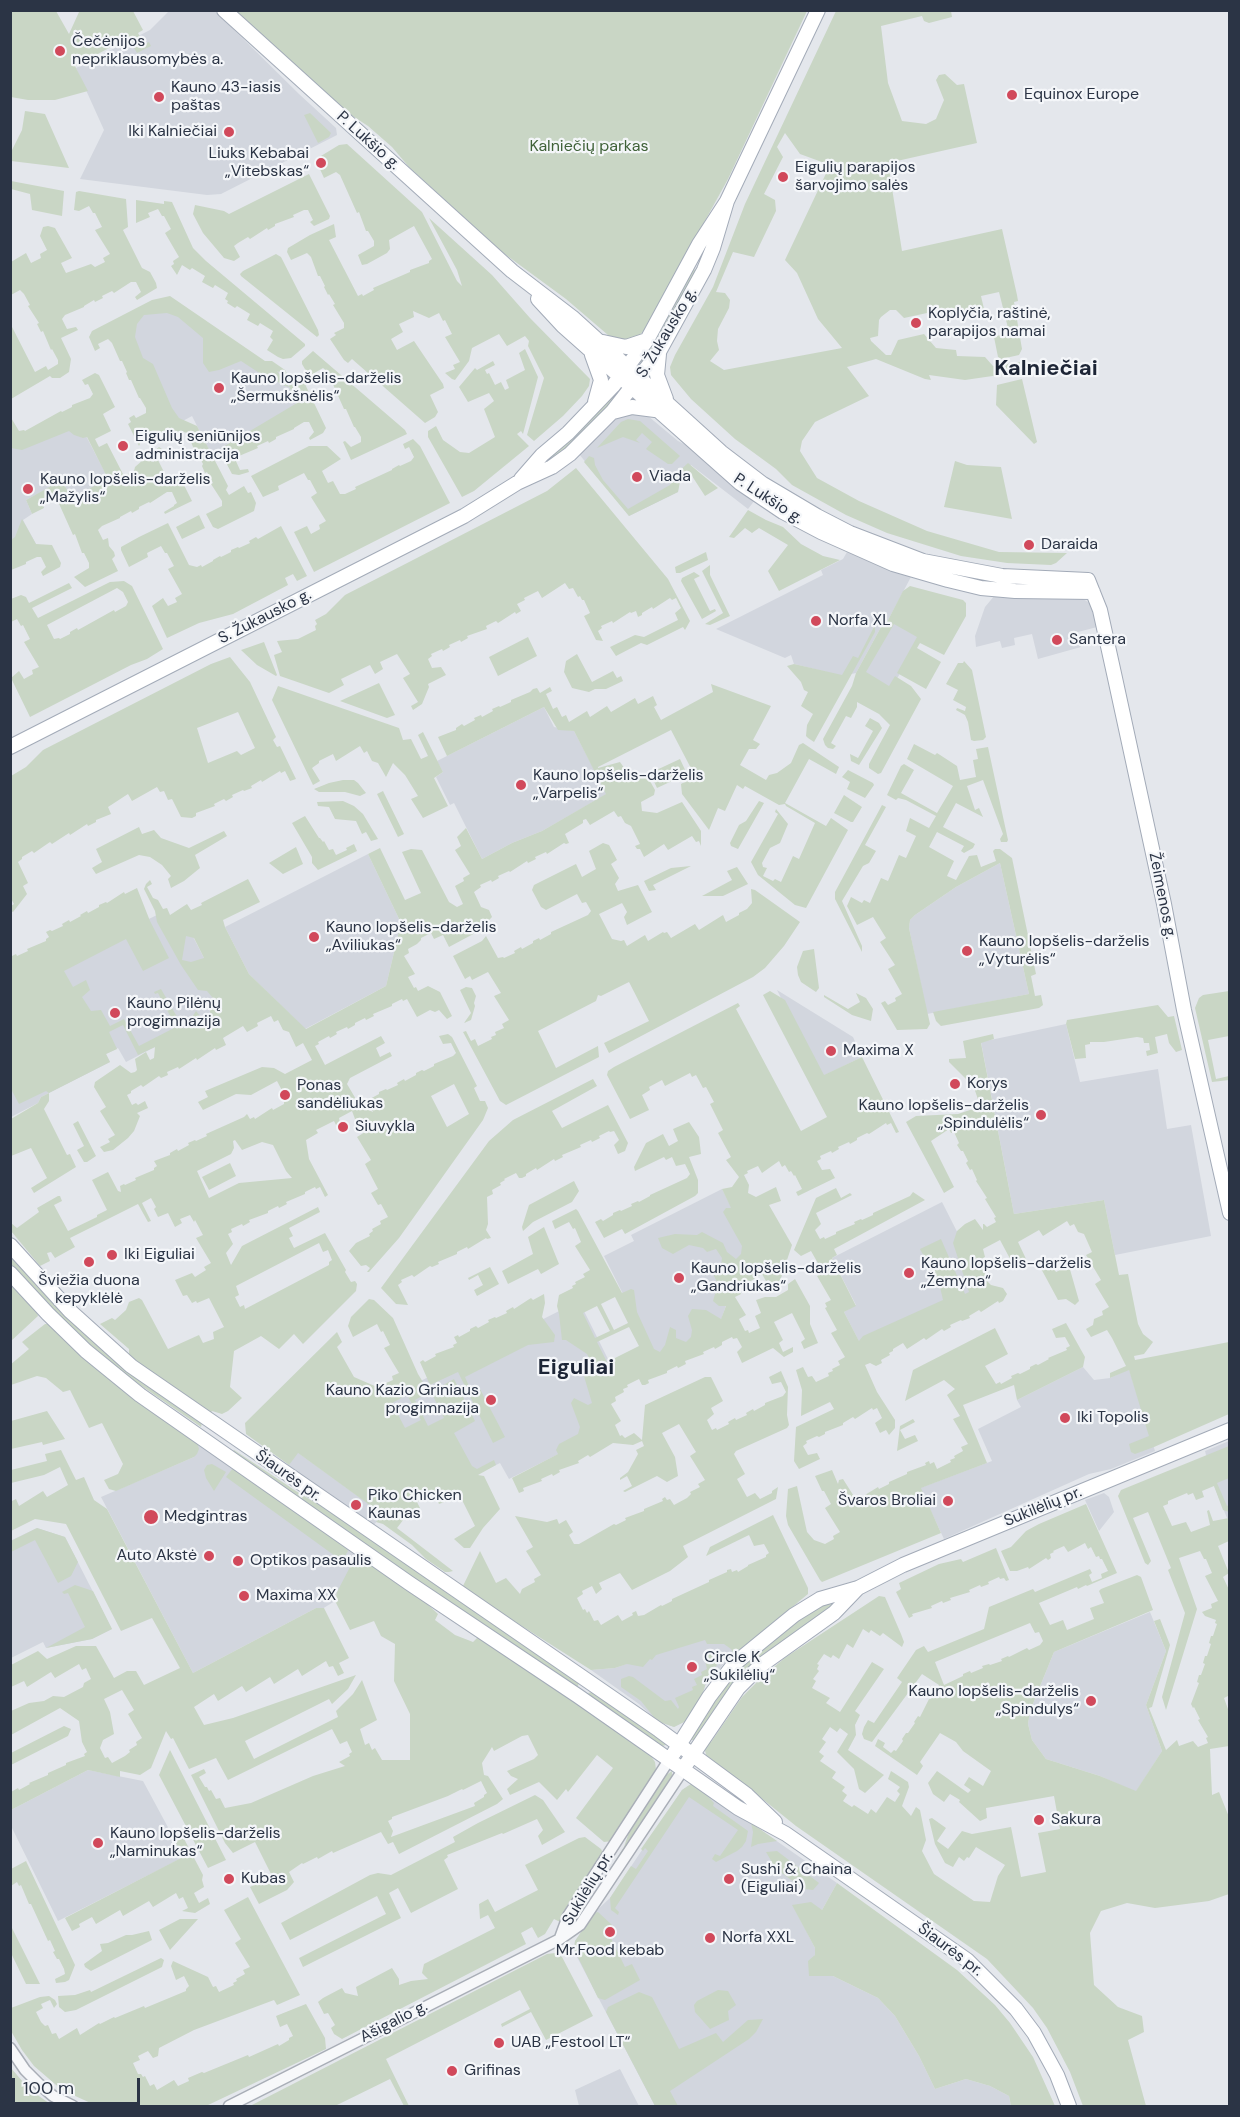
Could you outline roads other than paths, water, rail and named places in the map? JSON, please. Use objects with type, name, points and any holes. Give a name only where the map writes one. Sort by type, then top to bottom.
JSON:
[{"type":"main road","name":"P. Lukšio g.","points":[[224,10],[512,271],[562,326],[594,346],[624,372],[725,471],[757,496],[821,532],[872,556],[914,571],[981,588],[1046,592],[1090,586]]},
{"type":"main road","name":"S. Žukausko g.","points":[[517,483],[542,455],[593,408],[624,372],[647,340],[699,244],[727,201],[818,10]]},
{"type":"main road","name":"S. Žukausko g.","points":[[10,747],[464,516],[517,483],[552,467],[570,454],[612,412],[659,352],[704,270],[727,201]]},
{"type":"main road","points":[[593,408],[601,380],[594,346],[626,347],[647,340]]},
{"type":"main road","points":[[612,412],[632,406],[662,407],[657,375],[659,352]]},
{"type":"main road","name":"Žeimenos g.","points":[[1090,586],[1100,610],[1164,904],[1184,1010],[1230,1213]]},
{"type":"main road","name":"Šiaurės pr.","points":[[10,1245],[70,1311],[131,1366],[692,1755],[747,1796],[786,1834]]},
{"type":"main road","name":"Šiaurės pr.","points":[[10,1273],[86,1351],[140,1395],[408,1583],[578,1696],[738,1808],[786,1834],[952,1949],[993,1984],[1016,2009],[1046,2052],[1069,2106]]},
{"type":"main road","name":"Sukilėlių pr.","points":[[669,1760],[709,1697],[734,1664],[794,1615],[820,1599],[858,1588],[903,1565],[1230,1430]]},
{"type":"main road","name":"Sukilėlių pr.","points":[[683,1770],[738,1688],[760,1666],[834,1613],[858,1588]]},
{"type":"main road","points":[[578,1696],[588,1681]]},
{"type":"street","name":"Sukilėlių pr.","points":[[560,1939],[568,1916],[669,1760]]},
{"type":"street","name":"Sukilėlių pr.","points":[[560,1939],[580,1925],[683,1770]]},
{"type":"street","name":"Ašigalio g.","points":[[229,2106],[560,1939]]},
{"type":"street","points":[[10,2048],[25,2070],[39,2084],[53,2096],[73,2106]]},
{"type":"place","name":"Čečėnijos nepriklausomybės a.","points":[[60,51]]},
{"type":"place","name":"Equinox Europe","points":[[1012,95]]},
{"type":"place","name":"Kauno 43-iasis paštas","points":[[159,97]]},
{"type":"place","name":"Iki Kalniečiai","points":[[229,132]]},
{"type":"place","name":"Liuks Kebabai „Vitebskas“","points":[[321,163]]},
{"type":"place","name":"Eigulių parapijos šarvojimo salės","points":[[783,177]]},
{"type":"place","name":"Koplyčia, raštinė, parapijos namai","points":[[916,323]]},
{"type":"place","name":"Kauno lopšelis-darželis „Šermukšnėlis“","points":[[219,388]]},
{"type":"place","name":"Eigulių seniūnijos administracija","points":[[123,446]]},
{"type":"place","name":"Viada","points":[[637,477]]},
{"type":"place","name":"Kauno lopšelis-darželis „Mažylis“","points":[[28,489]]},
{"type":"place","name":"Daraida","points":[[1029,545]]},
{"type":"place","name":"Norfa XL","points":[[816,621]]},
{"type":"place","name":"Santera","points":[[1057,640]]},
{"type":"place","name":"Kauno lopšelis-darželis „Varpelis“","points":[[521,785]]},
{"type":"place","name":"Kauno lopšelis-darželis „Aviliukas“","points":[[314,937]]},
{"type":"place","name":"Kauno lopšelis-darželis „Vyturėlis“","points":[[967,951]]},
{"type":"place","name":"Kauno Pilėnų progimnazija","points":[[115,1013]]},
{"type":"place","name":"Maxima X","points":[[831,1051]]},
{"type":"place","name":"Korys","points":[[955,1084]]},
{"type":"place","name":"Ponas sandėliukas","points":[[285,1095]]},
{"type":"place","name":"Kauno lopšelis-darželis „Spindulėlis“","points":[[1041,1115]]},
{"type":"place","name":"Siuvykla","points":[[343,1127]]},
{"type":"place","name":"Iki Eiguliai","points":[[112,1255]]},
{"type":"place","name":"Šviežia duona kepyklėlė","points":[[89,1262]]},
{"type":"place","name":"Kauno lopšelis-darželis „Žemyna“","points":[[909,1273]]},
{"type":"place","name":"Kauno lopšelis-darželis „Gandriukas“","points":[[679,1278]]},
{"type":"place","name":"Kauno Kazio Griniaus progimnazija","points":[[491,1400]]},
{"type":"place","name":"Iki Topolis","points":[[1065,1418]]},
{"type":"place","name":"Švaros Broliai","points":[[948,1501]]},
{"type":"place","name":"Piko Chicken Kaunas","points":[[356,1505]]},
{"type":"place","name":"Medgintras","points":[[151,1517]]},
{"type":"place","name":"Auto Akstė","points":[[209,1556]]},
{"type":"place","name":"Optikos pasaulis","points":[[238,1561]]},
{"type":"place","name":"Maxima XX","points":[[244,1596]]},
{"type":"place","name":"Circle K „Sukilėlių“","points":[[692,1667]]},
{"type":"place","name":"Kauno lopšelis-darželis „Spindulys“","points":[[1091,1701]]},
{"type":"place","name":"Sakura","points":[[1039,1820]]},
{"type":"place","name":"Kauno lopšelis-darželis „Naminukas“","points":[[98,1843]]},
{"type":"place","name":"Kubas","points":[[229,1879]]},
{"type":"place","name":"Sushi & Chaina (Eiguliai)","points":[[729,1879]]},
{"type":"place","name":"Mr.Food kebab","points":[[610,1932]]},
{"type":"place","name":"Norfa XXL","points":[[710,1938]]},
{"type":"place","name":"UAB „Festool LT“","points":[[499,2043]]},
{"type":"place","name":"Grifinas","points":[[452,2071]]},
{"type":"district","name":"Kalniečiai","points":[[1046,369]]},
{"type":"district","name":"Eiguliai","points":[[576,1368]]},
{"type":"park label","name":"Kalniečių parkas","points":[[589,147]]}]
